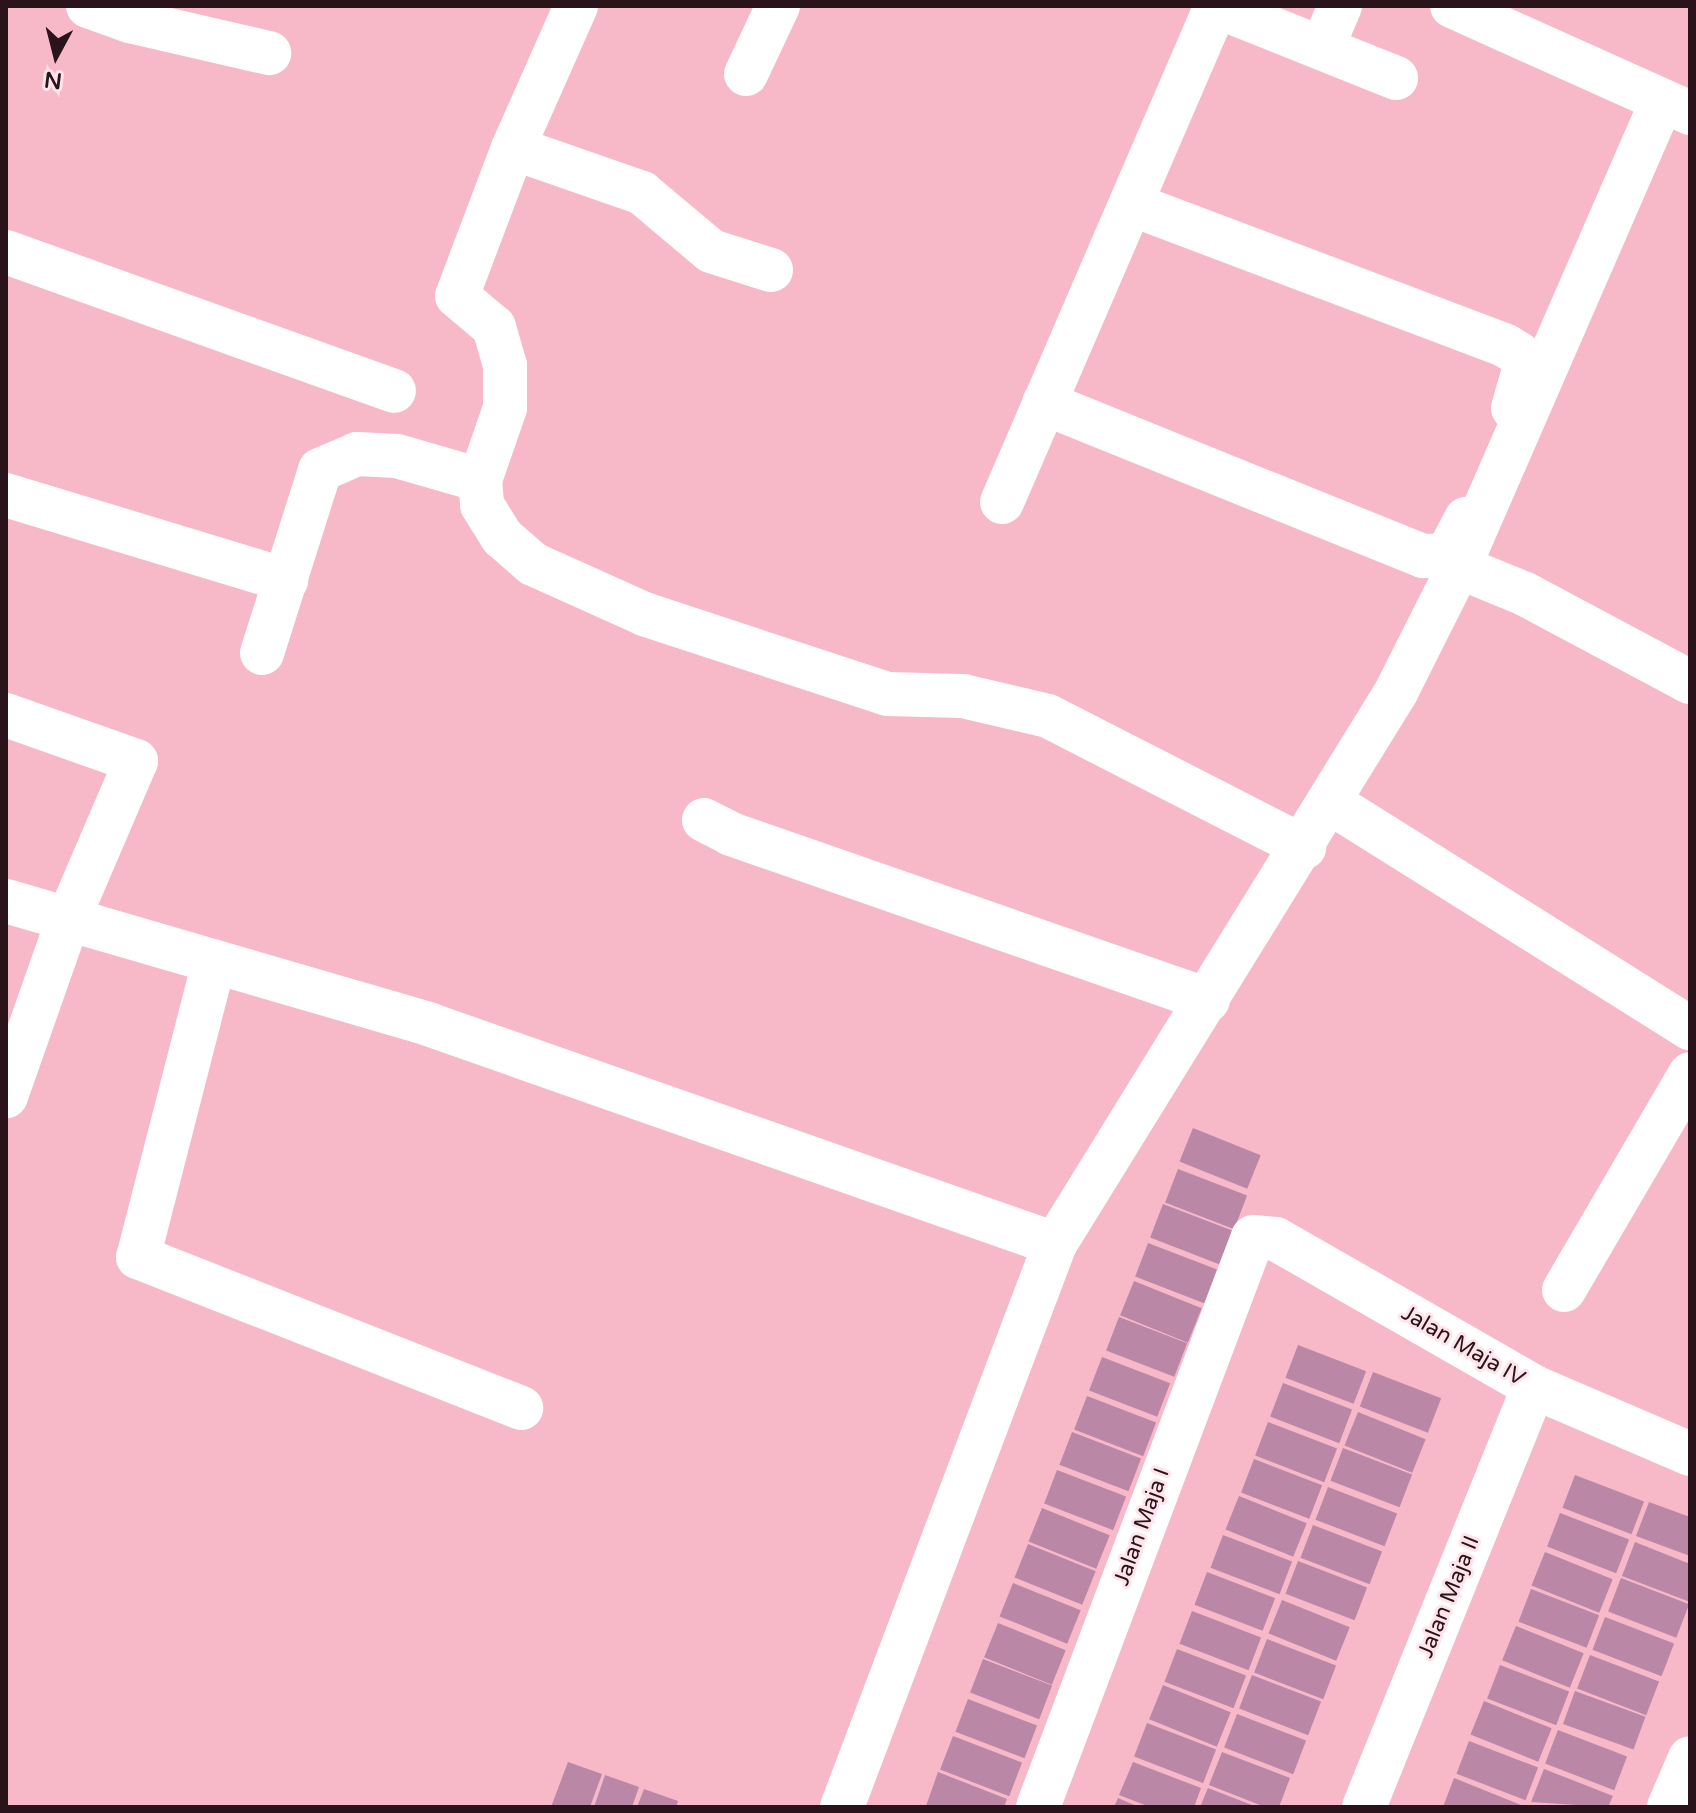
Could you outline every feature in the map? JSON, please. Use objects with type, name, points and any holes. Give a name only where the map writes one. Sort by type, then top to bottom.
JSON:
[{"type":"street","points":[[88,6],[130,21],[269,53]]},
{"type":"street","points":[[576,6],[513,148],[457,296],[494,327],[505,365],[505,408],[480,480],[482,505],[502,537],[533,564],[644,614],[887,694],[963,696],[1048,716],[1304,847]]},
{"type":"street","points":[[746,74],[778,6]]},
{"type":"street","points":[[1002,502],[1216,6],[1396,78]]},
{"type":"street","points":[[1322,48],[1340,6]]},
{"type":"street","points":[[842,1807],[1055,1244],[1304,847],[1396,692],[1459,567],[1676,107],[1452,6]]},
{"type":"street","points":[[513,148],[642,193],[711,251],[771,270]]},
{"type":"street","points":[[1044,403],[1423,556],[1435,559],[1454,547],[1525,379],[1519,354],[1131,204]]},
{"type":"street","points":[[6,252],[394,391]]},
{"type":"street","points":[[262,653],[320,470],[357,454],[384,455],[480,480]]},
{"type":"street","points":[[6,495],[286,580]]},
{"type":"street","points":[[1459,567],[1525,594],[1690,682]]},
{"type":"street","points":[[6,715],[136,761],[16,1035],[6,1096]]},
{"type":"street","points":[[1331,803],[1690,1028]]},
{"type":"street","points":[[704,820],[731,834],[1208,1000]]},
{"type":"street","points":[[6,901],[428,1024],[1055,1244]]},
{"type":"street","points":[[214,962],[138,1257],[521,1408]]},
{"type":"street","points":[[1564,1290],[1690,1074]]},
{"type":"street","name":"Jalan Maja IV","points":[[1246,1247],[1253,1237],[1276,1239],[1534,1387],[1690,1454]]},
{"type":"street","name":"Jalan Maja I","points":[[1038,1807],[1246,1247]]},
{"type":"street","name":"Jalan Maja II","points":[[1364,1807],[1534,1387]]},
{"type":"street","points":[[1669,1807],[1690,1758]]},
{"type":"building","points":[[1193,1128],[1261,1155],[1247,1189],[1180,1161]]},
{"type":"building","points":[[1178,1169],[1247,1196],[1234,1229],[1165,1203]]},
{"type":"building","points":[[1163,1204],[1232,1231],[1219,1264],[1150,1238]]},
{"type":"building","points":[[1148,1243],[1217,1270],[1204,1303],[1135,1277]]},
{"type":"building","points":[[1134,1281],[1202,1308],[1188,1343],[1120,1315]]},
{"type":"building","points":[[1119,1317],[1187,1343],[1174,1377],[1106,1351]]},
{"type":"building","points":[[1298,1345],[1366,1371],[1354,1404],[1285,1378]]},
{"type":"building","points":[[1102,1357],[1170,1383],[1157,1417],[1089,1391]]},
{"type":"building","points":[[1373,1372],[1441,1398],[1428,1433],[1360,1407]]},
{"type":"building","points":[[1283,1383],[1352,1410],[1339,1443],[1270,1417]]},
{"type":"building","points":[[1087,1396],[1156,1423],[1143,1456],[1074,1430]]},
{"type":"building","points":[[1358,1412],[1426,1439],[1412,1473],[1345,1445]]},
{"type":"building","points":[[1268,1422],[1337,1449],[1324,1482],[1255,1456]]},
{"type":"building","points":[[1072,1432],[1141,1459],[1129,1491],[1059,1465]]},
{"type":"building","points":[[1343,1448],[1412,1475],[1400,1507],[1330,1481]]},
{"type":"building","points":[[1254,1459],[1322,1485],[1309,1519],[1241,1493]]},
{"type":"building","points":[[1057,1470],[1126,1497],[1113,1530],[1044,1504]]},
{"type":"building","points":[[1575,1475],[1644,1502],[1632,1534],[1562,1508]]},
{"type":"building","points":[[1328,1487],[1397,1514],[1385,1546],[1315,1520]]},
{"type":"building","points":[[1239,1496],[1307,1523],[1293,1557],[1226,1529]]},
{"type":"building","points":[[1649,1502],[1690,1517],[1690,1556],[1636,1536]]},
{"type":"building","points":[[1042,1508],[1110,1535],[1096,1569],[1029,1541]]},
{"type":"building","points":[[1560,1513],[1629,1540],[1616,1573],[1547,1547]]},
{"type":"building","points":[[1313,1525],[1382,1552],[1370,1584],[1300,1558]]},
{"type":"building","points":[[1223,1535],[1292,1562],[1280,1594],[1210,1568]]},
{"type":"building","points":[[1635,1542],[1690,1564],[1690,1602],[1622,1576]]},
{"type":"building","points":[[1028,1544],[1096,1571],[1082,1605],[1015,1577]]},
{"type":"building","points":[[1545,1552],[1613,1579],[1599,1613],[1532,1585]]},
{"type":"building","points":[[1298,1561],[1367,1588],[1355,1620],[1285,1594]]},
{"type":"building","points":[[1207,1572],[1275,1598],[1263,1631],[1194,1605]]},
{"type":"building","points":[[1621,1578],[1689,1604],[1676,1638],[1608,1612]]},
{"type":"building","points":[[1013,1583],[1081,1610],[1067,1644],[1000,1616]]},
{"type":"building","points":[[1531,1589],[1599,1615],[1587,1648],[1518,1622]]},
{"type":"building","points":[[1282,1600],[1350,1627],[1336,1661],[1269,1633]]},
{"type":"building","points":[[1192,1611],[1261,1638],[1249,1670],[1179,1644]]},
{"type":"building","points":[[1605,1617],[1674,1644],[1662,1676],[1592,1650]]},
{"type":"building","points":[[998,1623],[1066,1650],[1052,1685],[984,1657]]},
{"type":"building","points":[[1516,1626],[1584,1653],[1570,1688],[1502,1660]]},
{"type":"building","points":[[1267,1639],[1336,1666],[1323,1699],[1254,1673]]},
{"type":"building","points":[[1177,1649],[1246,1676],[1234,1708],[1164,1682]]},
{"type":"building","points":[[1590,1655],[1659,1682],[1646,1715],[1577,1689]]},
{"type":"building","points":[[983,1659],[1052,1686],[1039,1719],[970,1693]]},
{"type":"building","points":[[1500,1665],[1569,1692],[1556,1725],[1487,1699]]},
{"type":"building","points":[[1252,1675],[1321,1702],[1308,1735],[1239,1709]]},
{"type":"building","points":[[1163,1685],[1231,1712],[1217,1747],[1149,1719]]},
{"type":"building","points":[[1575,1691],[1645,1717],[1634,1750],[1563,1724]]},
{"type":"building","points":[[968,1699],[1037,1726],[1025,1758],[955,1732]]},
{"type":"building","points":[[1484,1701],[1552,1728],[1538,1762],[1471,1734]]},
{"type":"building","points":[[1237,1714],[1306,1741],[1293,1774],[1224,1748]]},
{"type":"building","points":[[1147,1723],[1216,1750],[1203,1783],[1134,1757]]},
{"type":"building","points":[[1558,1730],[1627,1757],[1614,1790],[1545,1764]]},
{"type":"building","points":[[953,1736],[1022,1763],[1009,1796],[940,1770]]},
{"type":"building","points":[[1469,1741],[1538,1768],[1526,1800],[1456,1774]]},
{"type":"building","points":[[1222,1752],[1290,1778],[1279,1807],[1265,1807],[1209,1785]]},
{"type":"building","points":[[568,1762],[602,1774],[590,1807],[551,1807]]},
{"type":"building","points":[[1133,1762],[1201,1788],[1194,1807],[1150,1807],[1119,1795]]},
{"type":"building","points":[[1544,1769],[1613,1796],[1608,1807],[1531,1802]]},
{"type":"building","points":[[938,1772],[1007,1799],[1004,1807],[926,1806]]},
{"type":"building","points":[[605,1775],[639,1787],[632,1807],[594,1807]]},
{"type":"building","points":[[1454,1778],[1526,1807],[1443,1807]]},
{"type":"building","points":[[1208,1788],[1257,1807],[1200,1807]]},
{"type":"building","points":[[644,1789],[678,1801],[676,1807],[637,1807]]},
{"type":"building","points":[[1118,1798],[1139,1807],[1114,1807]]}]
